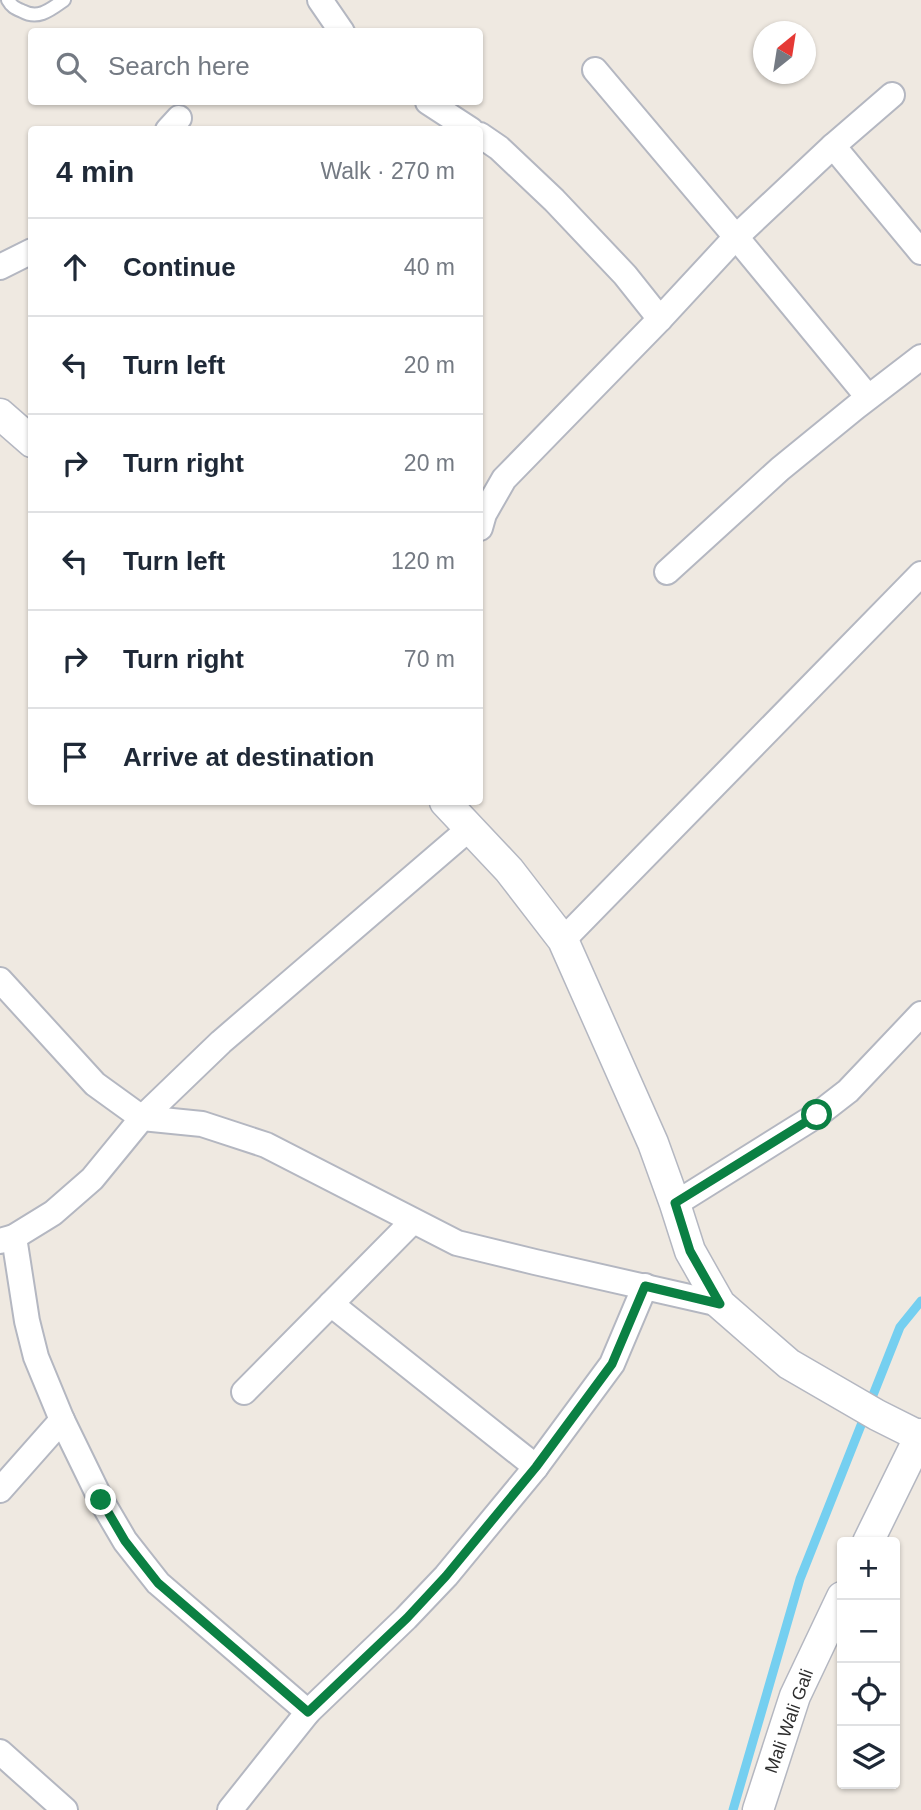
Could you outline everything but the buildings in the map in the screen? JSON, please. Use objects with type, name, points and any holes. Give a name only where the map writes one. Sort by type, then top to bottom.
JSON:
[{"type":"street","points":[[320,0],[339,28]]},
{"type":"street","points":[[595,70],[869,397]]},
{"type":"street","points":[[483,515],[505,478],[737,237],[833,146],[892,95]]},
{"type":"street","points":[[433,105],[465,126]]},
{"type":"street","points":[[483,137],[499,148],[554,200],[625,275],[660,319]]},
{"type":"street","points":[[833,146],[921,252]]},
{"type":"street","points":[[0,267],[28,253]]},
{"type":"street","points":[[667,572],[780,469],[921,358]]},
{"type":"street","points":[[0,414],[28,438]]},
{"type":"street","points":[[563,940],[921,574]]},
{"type":"street","points":[[448,805],[509,870],[563,940],[653,1143],[690,1251],[720,1304],[789,1364],[877,1415],[921,1435],[870,1537]]},
{"type":"street","points":[[308,1712],[158,1583],[125,1541],[101,1500],[62,1420],[36,1357],[7,1239],[53,1213],[92,1179],[142,1118],[221,1042],[470,828]]},
{"type":"street","points":[[0,980],[95,1084],[142,1118],[202,1124],[265,1145],[457,1243],[720,1304]]},
{"type":"street","points":[[675,1203],[817,1115],[848,1091],[921,1014]]},
{"type":"street","points":[[244,1392],[413,1221]]},
{"type":"street","points":[[230,1810],[308,1712],[407,1618],[536,1467],[612,1364],[645,1286]]},
{"type":"street","points":[[331,1304],[536,1467]]},
{"type":"street","points":[[0,1490],[62,1420]]},
{"type":"street","name":"Mali Wali Gali","points":[[758,1810],[795,1696],[841,1600]]},
{"type":"street","points":[[0,1752],[65,1810]]},
{"type":"lane","points":[[8,0],[11,6],[30,15],[46,13],[64,0]]},
{"type":"waterway","points":[[733,1810],[800,1579],[900,1327],[921,1301]]},
{"type":"route","points":[[101,1500],[125,1541],[158,1583],[308,1712],[407,1618],[446,1576],[536,1467],[612,1364],[645,1286],[720,1304],[690,1251],[675,1203],[817,1115]]}]
